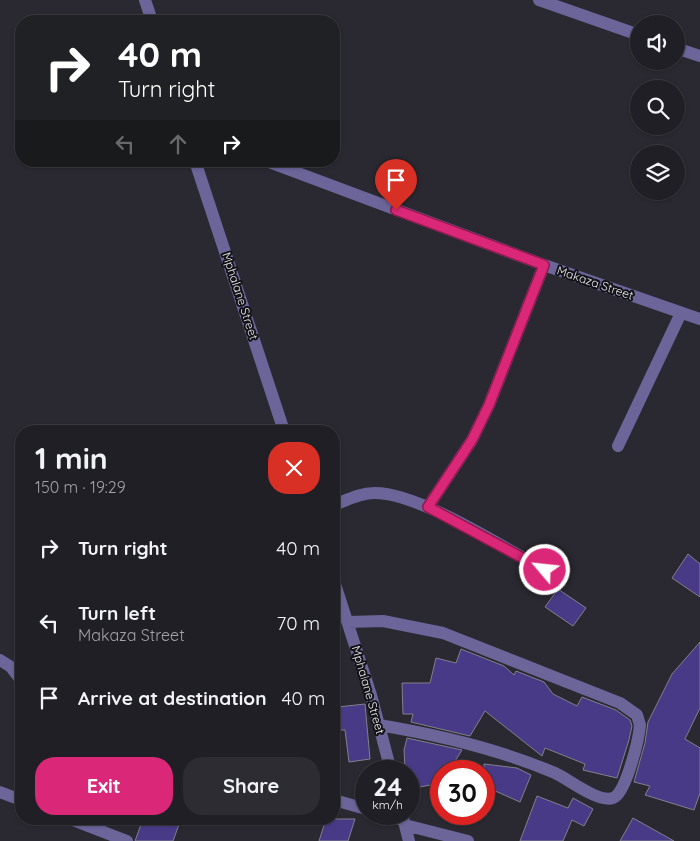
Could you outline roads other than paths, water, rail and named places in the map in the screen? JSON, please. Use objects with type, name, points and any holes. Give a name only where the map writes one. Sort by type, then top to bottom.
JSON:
[{"type":"street","points":[[145,0],[150,15]]},
{"type":"street","points":[[539,0],[630,32]]},
{"type":"street","points":[[685,51],[700,56]]},
{"type":"street","name":"Mphalane Street","points":[[197,167],[282,425]]},
{"type":"street","name":"Makaza Street","points":[[282,167],[544,265],[700,319]]},
{"type":"street","points":[[428,507],[472,440],[489,405],[544,265]]},
{"type":"street","points":[[618,446],[681,312]]},
{"type":"street","points":[[340,503],[372,493],[401,498],[428,507],[545,570]]},
{"type":"street","name":"Mphalane Street","points":[[340,599],[388,760]]},
{"type":"street","points":[[348,622],[383,621],[443,633],[620,703],[637,715],[640,725],[623,788],[614,798],[607,799],[599,797],[556,774],[499,753],[424,733],[379,725]]},
{"type":"street","points":[[0,660],[11,667],[15,672]]},
{"type":"street","points":[[0,792],[15,798]]},
{"type":"street","points":[[340,802],[355,806]]},
{"type":"street","points":[[86,825],[127,841]]},
{"type":"street","points":[[405,825],[409,841]]},
{"type":"street","points":[[420,825],[468,841]]}]
